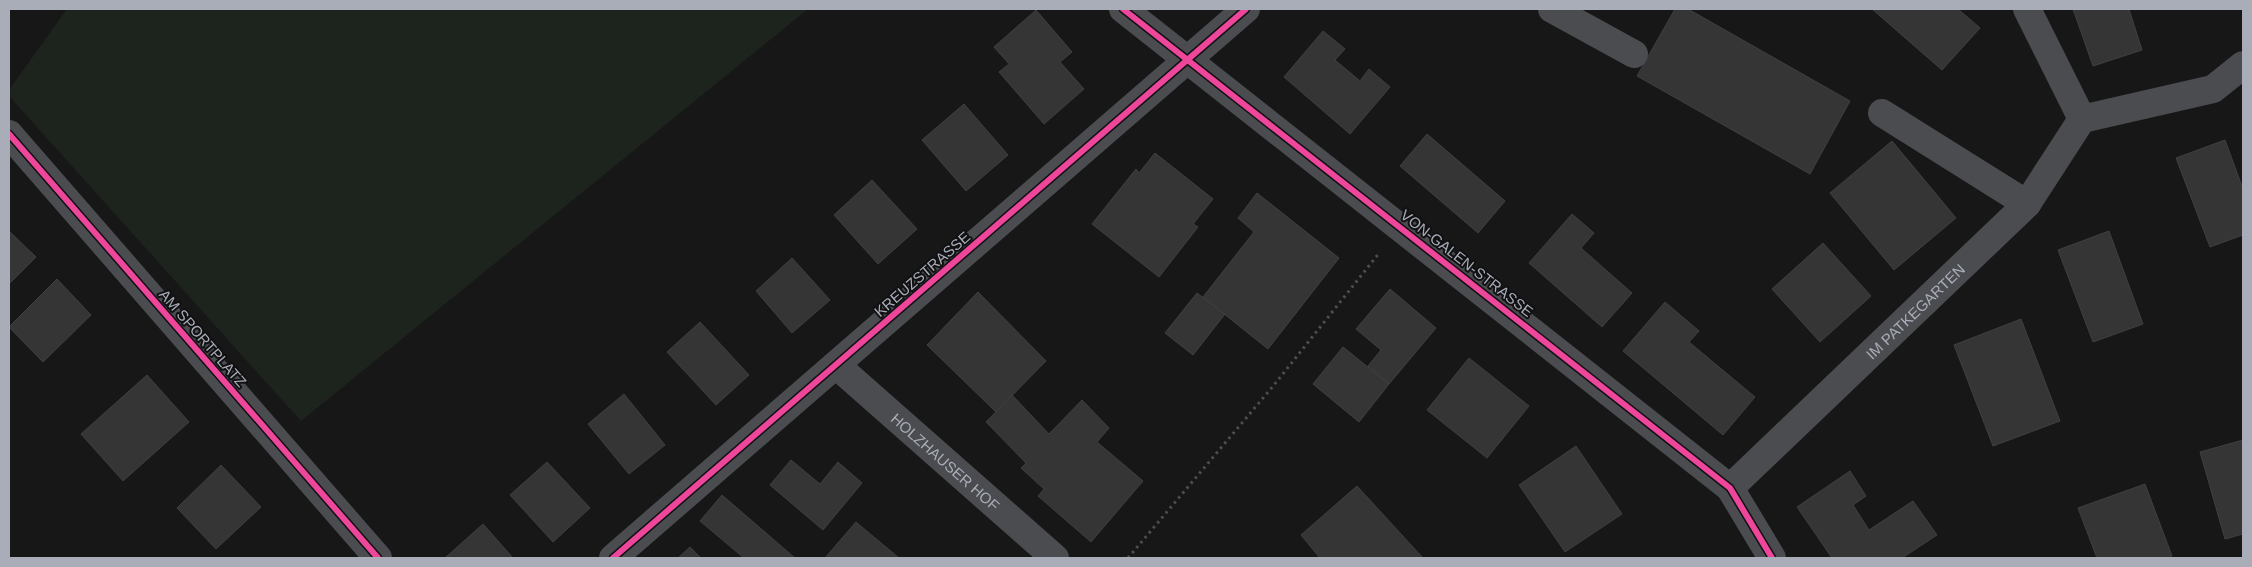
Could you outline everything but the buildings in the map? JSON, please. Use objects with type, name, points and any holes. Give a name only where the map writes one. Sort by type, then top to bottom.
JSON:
[{"type":"street","name":"VON-GALEN-STRASSE","points":[[1123,9],[1189,59],[1730,488],[1772,558]]},
{"type":"street","name":"KREUZSTRASSE","points":[[613,558],[1246,9]]},
{"type":"street","points":[[1552,9],[1634,54]]},
{"type":"street","points":[[2028,9],[2082,119],[2213,89],[2243,65]]},
{"type":"street","points":[[1882,113],[2027,204]]},
{"type":"street","name":"IM PATKEGARTEN","points":[[1730,488],[2027,204],[2082,119]]},
{"type":"street","name":"AM SPORTPLATZ","points":[[9,134],[378,558]]},
{"type":"street","name":"HOLZHAUSER HOF","points":[[836,365],[1055,558]]},
{"type":"path","points":[[1128,558],[1267,392],[1401,227]]},
{"type":"shaded area","points":[[67,9],[808,9],[301,421],[9,96],[9,90]]},
{"type":"cycle path","points":[[1123,9],[1730,488],[1772,558]]},
{"type":"cycle path","points":[[613,558],[1246,9]]},
{"type":"cycle path","points":[[9,134],[378,558]]}]
